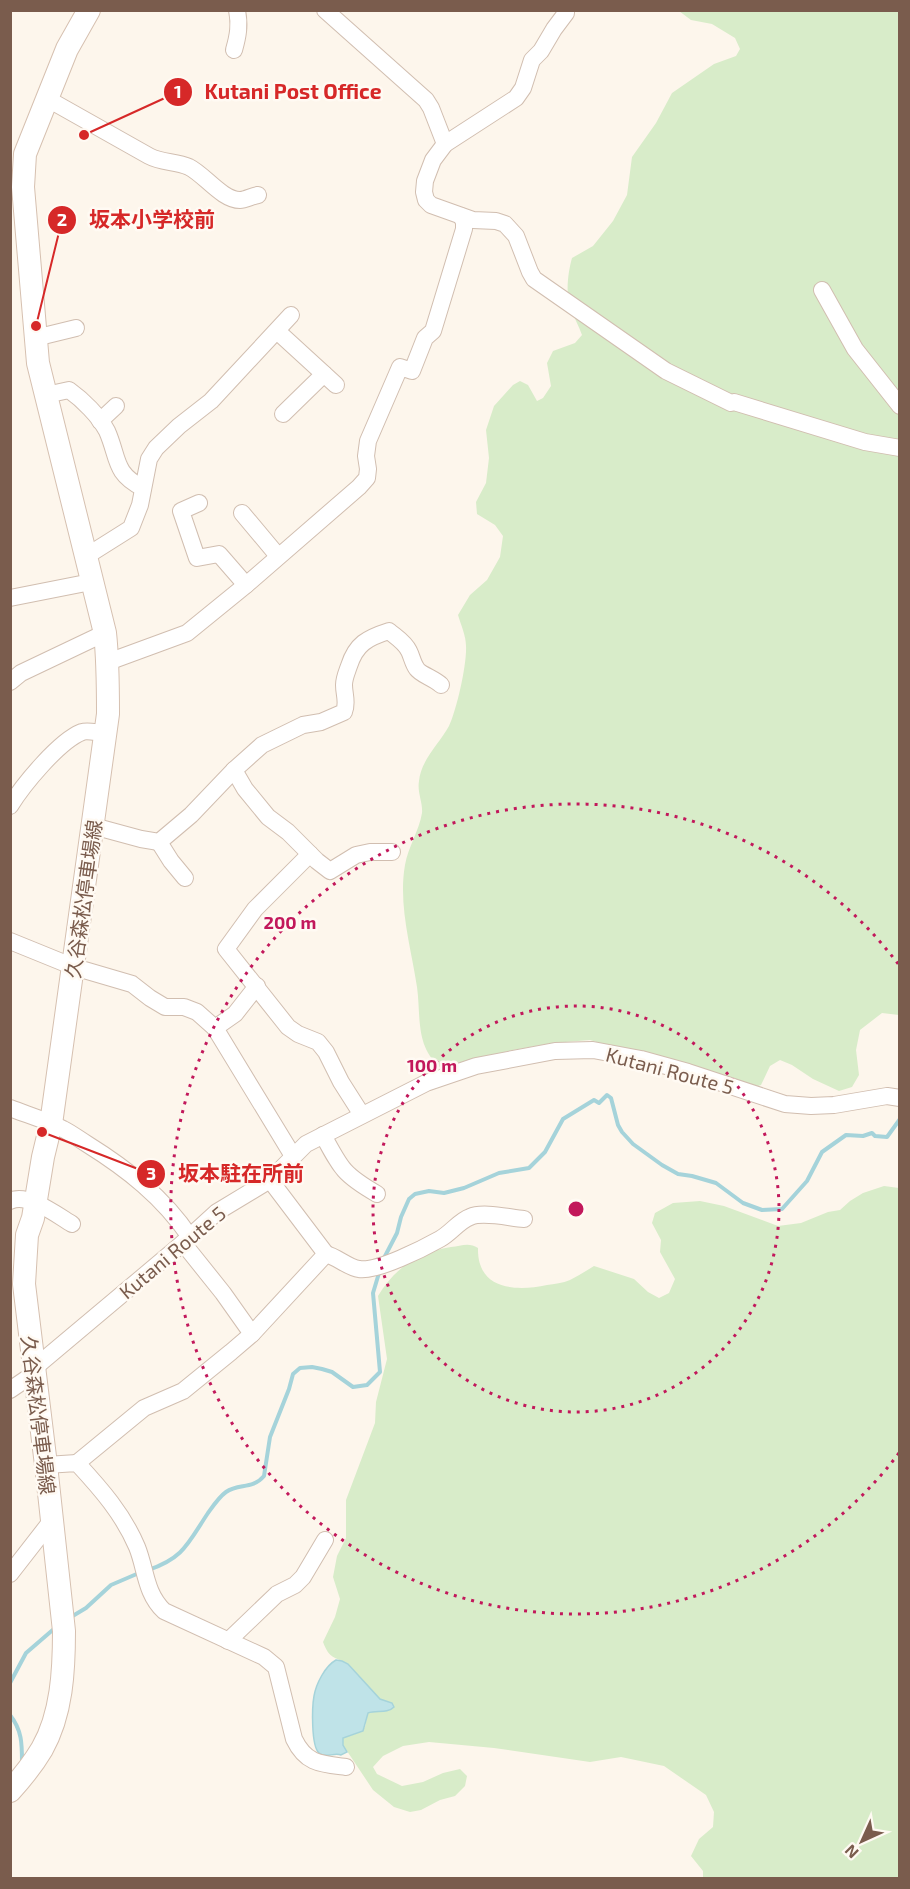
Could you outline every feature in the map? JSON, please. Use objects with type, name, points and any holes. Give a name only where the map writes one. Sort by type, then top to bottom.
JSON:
[{"type":"main road","name":"久谷森松停車場線","points":[[10,1791],[42,1749],[53,1725],[59,1701],[64,1656],[64,1631],[24,1284],[27,1235],[33,1218],[51,1124],[108,714],[108,662],[105,633],[38,363],[24,176],[25,154],[46,98],[67,49],[89,10]]},
{"type":"street","points":[[234,50],[239,23],[237,10]]},
{"type":"street","points":[[325,10],[426,100],[432,108],[445,144]]},
{"type":"street","points":[[566,10],[541,51],[532,60],[523,88],[516,98],[445,144],[433,160],[425,182],[426,200],[431,205],[461,216],[505,224],[516,236],[534,279],[666,371],[731,403],[865,442],[900,448]]},
{"type":"street","points":[[46,98],[156,160],[174,161],[198,172],[222,193],[241,201],[258,195]]},
{"type":"street","points":[[108,662],[187,633],[246,585],[367,478],[368,441],[400,367],[412,371],[425,338],[433,331],[464,229],[461,216]]},
{"type":"street","points":[[822,290],[855,349],[900,406]]},
{"type":"street","points":[[85,557],[131,528],[140,505],[149,459],[156,448],[179,426],[212,401],[291,315]]},
{"type":"street","points":[[36,338],[76,328]]},
{"type":"street","points":[[277,331],[330,379],[283,414]]},
{"type":"street","points":[[45,395],[69,390],[78,397],[106,430],[123,473],[131,482],[144,488]]},
{"type":"street","points":[[99,421],[116,406]]},
{"type":"street","points":[[199,503],[181,511],[197,558],[219,554],[246,585]]},
{"type":"street","points":[[242,513],[278,556]]},
{"type":"street","points":[[10,598],[91,582]]},
{"type":"street","points":[[159,842],[191,815],[252,752],[282,734],[344,712],[347,705],[344,684],[346,675],[354,652],[359,645],[389,630],[409,649],[416,669],[441,685]]},
{"type":"street","points":[[11,680],[105,633]]},
{"type":"street","points":[[10,806],[43,765],[72,737],[84,731],[105,733]]},
{"type":"street","points":[[234,770],[245,789],[268,817],[288,832],[330,871],[356,855],[370,852],[392,852]]},
{"type":"street","points":[[93,826],[159,842],[185,878]]},
{"type":"street","points":[[310,854],[255,909],[226,949],[288,1027],[318,1042],[326,1052],[340,1082],[362,1115]]},
{"type":"street","points":[[10,941],[74,967],[132,984],[165,1007],[184,1007],[197,1012],[215,1028],[293,1156]]},
{"type":"street","points":[[215,1028],[235,1014],[257,986]]},
{"type":"street","name":"Kutani Route 5","points":[[10,1390],[32,1375],[33,1369],[187,1240],[217,1212],[270,1180],[306,1144],[426,1083],[466,1070],[555,1051],[593,1050],[641,1059],[688,1072],[785,1104],[834,1105],[887,1096],[900,1098]]},
{"type":"street","points":[[10,1108],[63,1129],[110,1158],[139,1180],[177,1218],[187,1240],[252,1334]]},
{"type":"street","points":[[323,1135],[346,1174],[355,1182],[377,1194]]},
{"type":"street","points":[[270,1180],[326,1254],[358,1269],[381,1266],[440,1239],[468,1217],[479,1214],[524,1219]]},
{"type":"street","points":[[10,1201],[24,1199],[35,1203],[72,1224]]},
{"type":"street","points":[[46,1465],[77,1463],[144,1408],[183,1391],[252,1334],[326,1254]]},
{"type":"street","points":[[77,1463],[100,1487],[118,1511],[137,1548],[149,1592],[156,1603],[164,1611],[264,1657],[276,1667],[294,1739],[299,1749],[318,1764],[346,1767]]},
{"type":"street","points":[[10,1574],[52,1520]]},
{"type":"street","points":[[228,1641],[277,1594],[295,1585],[303,1577],[325,1540]]},
{"type":"green space","points":[[679,11],[899,11],[899,1015],[882,1013],[860,1030],[856,1050],[859,1075],[852,1087],[839,1091],[780,1060],[770,1066],[761,1085],[749,1089],[590,1040],[513,1050],[440,1067],[426,1050],[421,1030],[417,987],[404,911],[403,880],[406,858],[422,813],[419,793],[420,773],[449,726],[461,686],[466,646],[458,615],[470,595],[487,580],[500,557],[503,536],[495,525],[477,514],[476,502],[486,483],[489,458],[486,430],[494,406],[513,385],[520,381],[528,385],[537,401],[543,398],[551,386],[547,363],[553,351],[575,343],[582,335],[568,297],[568,277],[572,258],[593,246],[613,221],[627,195],[632,157],[656,123],[672,93],[714,64],[736,56],[740,49],[735,38],[712,24],[691,20]]},
{"type":"green space","points":[[884,1186],[899,1188],[899,1878],[703,1878],[703,1871],[691,1856],[699,1839],[713,1827],[714,1812],[706,1795],[664,1766],[621,1757],[590,1762],[494,1748],[429,1742],[403,1746],[383,1756],[373,1767],[377,1774],[402,1786],[423,1782],[443,1773],[460,1769],[467,1776],[465,1786],[455,1796],[440,1800],[421,1810],[410,1812],[394,1807],[373,1790],[343,1745],[343,1738],[365,1727],[368,1712],[383,1712],[385,1701],[380,1699],[348,1664],[330,1655],[323,1642],[335,1617],[340,1599],[333,1577],[337,1556],[346,1538],[346,1500],[375,1423],[376,1402],[387,1359],[378,1296],[392,1277],[418,1257],[439,1249],[468,1245],[478,1248],[479,1262],[491,1280],[510,1287],[535,1287],[570,1280],[594,1266],[634,1279],[648,1292],[659,1298],[669,1293],[675,1279],[660,1252],[661,1240],[652,1223],[655,1213],[673,1203],[700,1201],[724,1206],[778,1226],[801,1223],[828,1212],[840,1210],[863,1193]]},
{"type":"water","points":[[336,1660],[348,1664],[380,1699],[392,1703],[394,1707],[368,1713],[363,1731],[343,1738],[343,1745],[347,1752],[341,1755],[321,1755],[315,1743],[313,1701],[319,1681],[328,1666]]},
{"type":"waterway","points":[[383,1260],[397,1233],[409,1199],[415,1194],[429,1191],[444,1193],[464,1188],[499,1173],[529,1168],[545,1152],[563,1119],[594,1100],[599,1103],[607,1095],[611,1098],[618,1125],[633,1144],[678,1174],[716,1183],[743,1203],[762,1210],[782,1209],[807,1181],[822,1152],[846,1135],[863,1136],[872,1133],[875,1136],[887,1137],[900,1119]]},
{"type":"waterway","points":[[148,1570],[178,1555],[223,1494],[231,1489],[255,1483],[264,1476],[270,1437],[293,1374],[300,1368],[312,1367],[332,1372],[353,1387],[367,1385],[380,1372],[373,1293],[379,1273]]},
{"type":"waterway","points":[[71,1617],[86,1608],[111,1585],[139,1573]]},
{"type":"waterway","points":[[10,1683],[26,1653],[55,1628]]},
{"type":"waterway","points":[[10,1715],[19,1732],[22,1762]]},
{"type":"place","name":"Kutani Post Office","points":[[84,135]]},
{"type":"place","name":"坂本小学校前","points":[[36,326]]},
{"type":"place","name":"坂本駐在所前","points":[[42,1132]]}]
